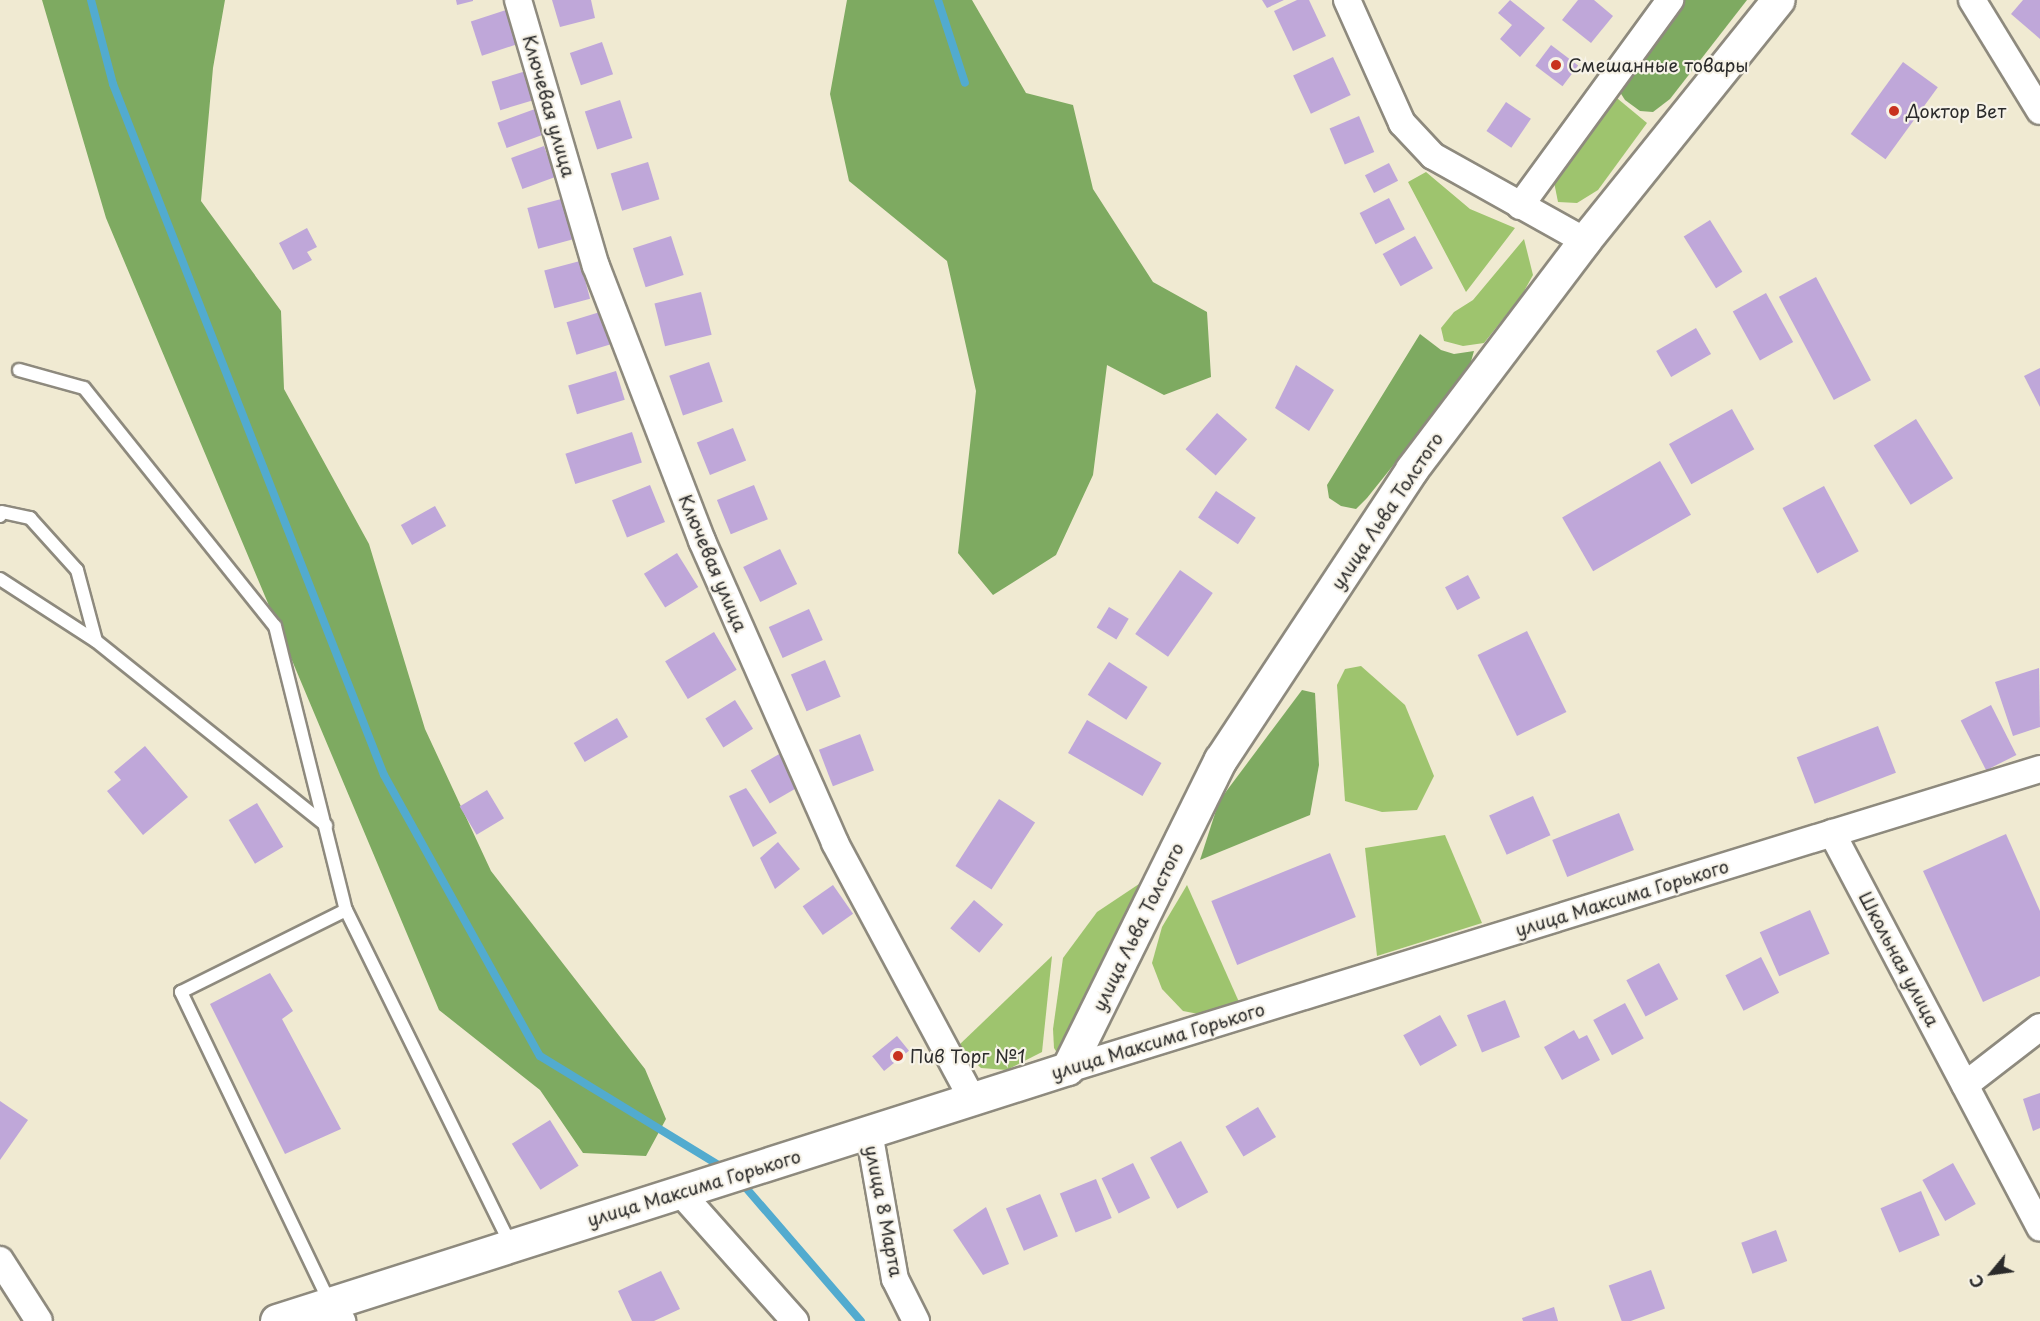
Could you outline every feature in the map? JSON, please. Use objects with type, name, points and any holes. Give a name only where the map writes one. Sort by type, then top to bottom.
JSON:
[{"type":"street","name":"Ключевая улица","points":[[518,0],[596,266],[702,541],[835,843],[972,1099]]},
{"type":"street","points":[[1347,0],[1402,123],[1433,156],[1585,241]]},
{"type":"street","points":[[1520,206],[1670,0]]},
{"type":"street","name":"улица Льва Толстого","points":[[1068,1069],[1221,760],[1412,470],[1585,241],[1779,0]]},
{"type":"street","points":[[1972,0],[2040,111]]},
{"type":"street","name":"улица Максима Горького","points":[[278,1321],[336,1312],[511,1246],[680,1192],[1068,1069],[2040,769]]},
{"type":"street","name":"Школьная улица","points":[[1832,833],[2040,1227]]},
{"type":"street","points":[[1965,1085],[2040,1027]]},
{"type":"street","name":"улица 8 Марта","points":[[869,1132],[895,1279],[916,1321]]},
{"type":"street","points":[[680,1192],[795,1321]]},
{"type":"street","points":[[0,1260],[39,1321]]},
{"type":"lane","points":[[19,370],[84,388],[275,626],[346,910],[511,1246]]},
{"type":"lane","points":[[0,516],[2,512],[30,518],[77,570],[96,641]]},
{"type":"lane","points":[[0,579],[96,641],[326,825]]},
{"type":"lane","points":[[336,1312],[181,992],[346,910]]},
{"type":"green space","points":[[42,0],[225,0],[213,68],[201,201],[281,311],[284,389],[369,544],[425,729],[491,871],[645,1069],[666,1119],[646,1156],[583,1153],[540,1090],[439,1010],[106,218]]},
{"type":"green space","points":[[847,0],[972,0],[1026,93],[1073,105],[1093,189],[1153,282],[1207,312],[1211,377],[1164,395],[1107,365],[1093,475],[1056,555],[993,595],[958,553],[976,391],[947,261],[849,181],[830,94]]},
{"type":"green space","points":[[1682,0],[1747,0],[1670,99],[1653,112],[1640,111],[1625,100],[1616,86]]},
{"type":"green space","points":[[1612,94],[1647,123],[1598,190],[1577,203],[1558,202],[1554,182],[1563,155]]},
{"type":"green space","points":[[1426,172],[1470,209],[1515,228],[1466,292],[1408,182]]},
{"type":"green space","points":[[1524,239],[1533,275],[1522,295],[1484,343],[1463,346],[1444,341],[1441,328],[1454,312],[1473,300]]},
{"type":"green space","points":[[1420,334],[1441,350],[1454,354],[1474,351],[1468,372],[1367,498],[1356,509],[1341,506],[1329,498],[1327,485]]},
{"type":"green space","points":[[1361,666],[1405,705],[1434,776],[1417,810],[1382,812],[1345,801],[1337,685],[1345,669]]},
{"type":"green space","points":[[1302,690],[1315,693],[1319,765],[1310,815],[1200,860],[1219,801]]},
{"type":"green space","points":[[1445,835],[1482,923],[1377,956],[1365,848]]},
{"type":"green space","points":[[1139,884],[1107,961],[1061,1059],[1054,1048],[1053,1029],[1063,958],[1097,912]]},
{"type":"green space","points":[[1187,885],[1239,1002],[1209,1016],[1183,1011],[1162,989],[1152,963],[1162,927]]},
{"type":"green space","points":[[1052,956],[1042,1052],[1007,1070],[981,1068],[958,1046]]},
{"type":"building","points":[[456,0],[473,0],[473,1],[457,5]]},
{"type":"building","points":[[552,0],[591,0],[595,18],[560,27]]},
{"type":"building","points":[[1262,0],[1284,0],[1267,8]]},
{"type":"building","points":[[1297,0],[1309,0],[1326,36],[1293,51],[1274,11]]},
{"type":"building","points":[[1510,0],[1545,28],[1520,57],[1500,39],[1512,25],[1498,13]]},
{"type":"building","points":[[1578,0],[1594,0],[1613,16],[1591,43],[1562,20]]},
{"type":"building","points":[[2023,0],[2040,0],[2040,39],[2011,14]]},
{"type":"building","points":[[506,10],[517,44],[482,56],[471,21]]},
{"type":"building","points":[[602,42],[613,74],[581,85],[570,53]]},
{"type":"building","name":"Смешанные товары","points":[[1551,45],[1578,65],[1563,86],[1535,66]]},
{"type":"building","points":[[1333,57],[1351,95],[1311,114],[1293,76]]},
{"type":"building","name":"Доктор Вет","points":[[1903,62],[1938,87],[1885,159],[1851,134]]},
{"type":"building","points":[[526,71],[535,100],[500,110],[492,82]]},
{"type":"building","points":[[620,100],[632,138],[597,149],[585,111]]},
{"type":"building","points":[[1506,102],[1531,119],[1511,148],[1486,131]]},
{"type":"building","points":[[535,109],[544,134],[507,148],[497,123]]},
{"type":"building","points":[[1359,116],[1374,152],[1345,164],[1330,129]]},
{"type":"building","points":[[544,146],[555,177],[522,189],[511,158]]},
{"type":"building","points":[[648,162],[659,199],[622,211],[611,173]]},
{"type":"building","points":[[1389,163],[1398,181],[1374,193],[1365,175]]},
{"type":"building","points":[[565,198],[576,239],[538,249],[527,208]]},
{"type":"building","points":[[1389,198],[1405,229],[1375,244],[1360,213]]},
{"type":"building","points":[[1710,220],[1742,272],[1716,288],[1684,236]]},
{"type":"building","points":[[307,228],[317,247],[307,252],[312,260],[293,270],[279,243]]},
{"type":"building","points":[[671,236],[684,275],[646,287],[633,248]]},
{"type":"building","points":[[1415,236],[1433,268],[1401,286],[1383,254]]},
{"type":"building","points":[[580,261],[590,299],[554,308],[544,271]]},
{"type":"building","points":[[1816,277],[1871,380],[1834,400],[1779,297]]},
{"type":"building","points":[[701,292],[712,335],[665,346],[654,304]]},
{"type":"building","points":[[1766,293],[1793,342],[1760,360],[1733,311]]},
{"type":"building","points":[[600,312],[610,345],[576,355],[567,322]]},
{"type":"building","points":[[1696,328],[1711,354],[1671,377],[1656,351]]},
{"type":"building","points":[[709,362],[723,402],[683,415],[669,376]]},
{"type":"building","points":[[1296,365],[1334,390],[1309,431],[1275,408]]},
{"type":"building","points":[[2040,368],[2040,407],[2024,376]]},
{"type":"building","points":[[616,371],[625,400],[577,414],[568,386]]},
{"type":"building","points":[[1732,409],[1754,449],[1691,484],[1669,444]]},
{"type":"building","points":[[1217,413],[1247,439],[1216,475],[1186,449]]},
{"type":"building","points":[[1916,419],[1953,478],[1911,505],[1874,445]]},
{"type":"building","points":[[733,428],[746,460],[710,475],[697,443]]},
{"type":"building","points":[[632,432],[642,462],[575,484],[565,454]]},
{"type":"building","points":[[1660,461],[1691,515],[1593,571],[1562,518]]},
{"type":"building","points":[[650,485],[665,522],[627,537],[612,500]]},
{"type":"building","points":[[754,485],[768,519],[731,534],[717,500]]},
{"type":"building","points":[[1824,486],[1859,551],[1817,573],[1783,508]]},
{"type":"building","points":[[1216,491],[1256,518],[1238,544],[1198,518]]},
{"type":"building","points":[[435,506],[446,526],[412,545],[401,525]]},
{"type":"building","points":[[780,549],[797,584],[760,602],[743,567]]},
{"type":"building","points":[[677,553],[698,587],[665,608],[644,574]]},
{"type":"building","points":[[1180,570],[1213,593],[1168,657],[1135,634]]},
{"type":"building","points":[[1468,575],[1480,598],[1457,610],[1445,587]]},
{"type":"building","points":[[1109,607],[1129,619],[1116,639],[1097,628]]},
{"type":"building","points":[[809,609],[823,640],[783,658],[769,627]]},
{"type":"building","points":[[1527,631],[1566,712],[1517,736],[1478,655]]},
{"type":"building","points":[[714,632],[737,670],[688,699],[665,661]]},
{"type":"building","points":[[825,660],[841,697],[807,711],[791,674]]},
{"type":"building","points":[[1109,662],[1148,687],[1126,720],[1088,695]]},
{"type":"building","points":[[2039,668],[2040,727],[2013,736],[1995,682]]},
{"type":"building","points":[[735,700],[753,729],[723,747],[705,719]]},
{"type":"building","points":[[1991,705],[2016,755],[1986,770],[1961,720]]},
{"type":"building","points":[[617,718],[628,737],[585,762],[574,743]]},
{"type":"building","points":[[1087,720],[1161,763],[1142,796],[1068,753]]},
{"type":"building","points":[[1878,726],[1896,773],[1815,804],[1797,757]]},
{"type":"building","points":[[860,734],[874,770],[833,786],[819,750]]},
{"type":"building","points":[[145,746],[188,797],[143,835],[107,791],[121,780],[114,772]]},
{"type":"building","points":[[781,753],[800,786],[770,803],[751,770]]},
{"type":"building","points":[[746,788],[777,833],[753,847],[729,796]]},
{"type":"building","points":[[487,790],[504,818],[477,835],[460,806]]},
{"type":"building","points":[[1533,796],[1550,835],[1507,855],[1489,816]]},
{"type":"building","points":[[999,799],[1035,822],[991,890],[955,866]]},
{"type":"building","points":[[257,803],[283,847],[255,864],[229,820]]},
{"type":"building","points":[[1619,813],[1634,850],[1567,877],[1552,840]]},
{"type":"building","points":[[2006,834],[2040,911],[2040,976],[1983,1002],[1923,871]]},
{"type":"building","points":[[778,842],[800,869],[775,889],[760,858]]},
{"type":"building","points":[[1330,853],[1356,917],[1237,965],[1211,901]]},
{"type":"building","points":[[833,885],[853,914],[823,935],[803,906]]},
{"type":"building","points":[[974,900],[1003,924],[979,953],[950,928]]},
{"type":"building","points":[[1810,910],[1830,954],[1779,976],[1760,932]]},
{"type":"building","points":[[1761,957],[1779,993],[1744,1011],[1725,975]]},
{"type":"building","points":[[1659,963],[1678,999],[1646,1017],[1626,980]]},
{"type":"building","points":[[270,973],[293,1011],[282,1019],[341,1129],[285,1154],[210,1004]]},
{"type":"building","points":[[1505,1000],[1520,1037],[1482,1052],[1467,1015]]},
{"type":"building","points":[[1625,1003],[1644,1038],[1612,1055],[1593,1020]]},
{"type":"building","points":[[1440,1015],[1457,1046],[1420,1066],[1403,1035]]},
{"type":"building","points":[[1574,1030],[1579,1039],[1587,1035],[1600,1060],[1562,1080],[1544,1047]]},
{"type":"building","points":[[897,1036],[909,1051],[884,1071],[872,1056]]},
{"type":"building","points":[[2040,1093],[2040,1128],[2033,1131],[2023,1099]]},
{"type":"building","points":[[0,1101],[28,1120],[0,1160]]},
{"type":"building","points":[[1258,1107],[1276,1137],[1243,1157],[1225,1127]]},
{"type":"building","points":[[550,1120],[579,1166],[540,1190],[512,1144]]},
{"type":"building","points":[[1181,1141],[1208,1192],[1177,1209],[1150,1157]]},
{"type":"building","points":[[1133,1163],[1150,1198],[1119,1213],[1102,1178]]},
{"type":"building","points":[[1953,1163],[1976,1204],[1945,1221],[1922,1180]]},
{"type":"building","points":[[1096,1179],[1112,1218],[1076,1233],[1060,1194]]},
{"type":"building","points":[[1921,1191],[1940,1235],[1899,1252],[1880,1208]]},
{"type":"building","points":[[1040,1194],[1058,1236],[1024,1251],[1006,1208]]},
{"type":"building","points":[[986,1207],[1009,1264],[983,1275],[953,1230]]},
{"type":"building","points":[[1776,1230],[1787,1261],[1753,1274],[1741,1243]]},
{"type":"building","points":[[1651,1270],[1665,1309],[1631,1321],[1622,1321],[1609,1285]]},
{"type":"building","points":[[661,1271],[680,1309],[654,1321],[632,1321],[618,1291]]},
{"type":"building","points":[[1554,1307],[1558,1321],[1523,1321],[1522,1318]]},
{"type":"waterway","points":[[91,0],[113,84],[384,775],[540,1056],[725,1169]]},
{"type":"waterway","points":[[938,0],[965,83]]},
{"type":"waterway","points":[[740,1181],[861,1321]]},
{"type":"place","name":"Смешанные товары","points":[[1556,65]]},
{"type":"place","name":"Доктор Вет","points":[[1894,111]]},
{"type":"place","name":"Пив Торг №1","points":[[898,1056]]}]
